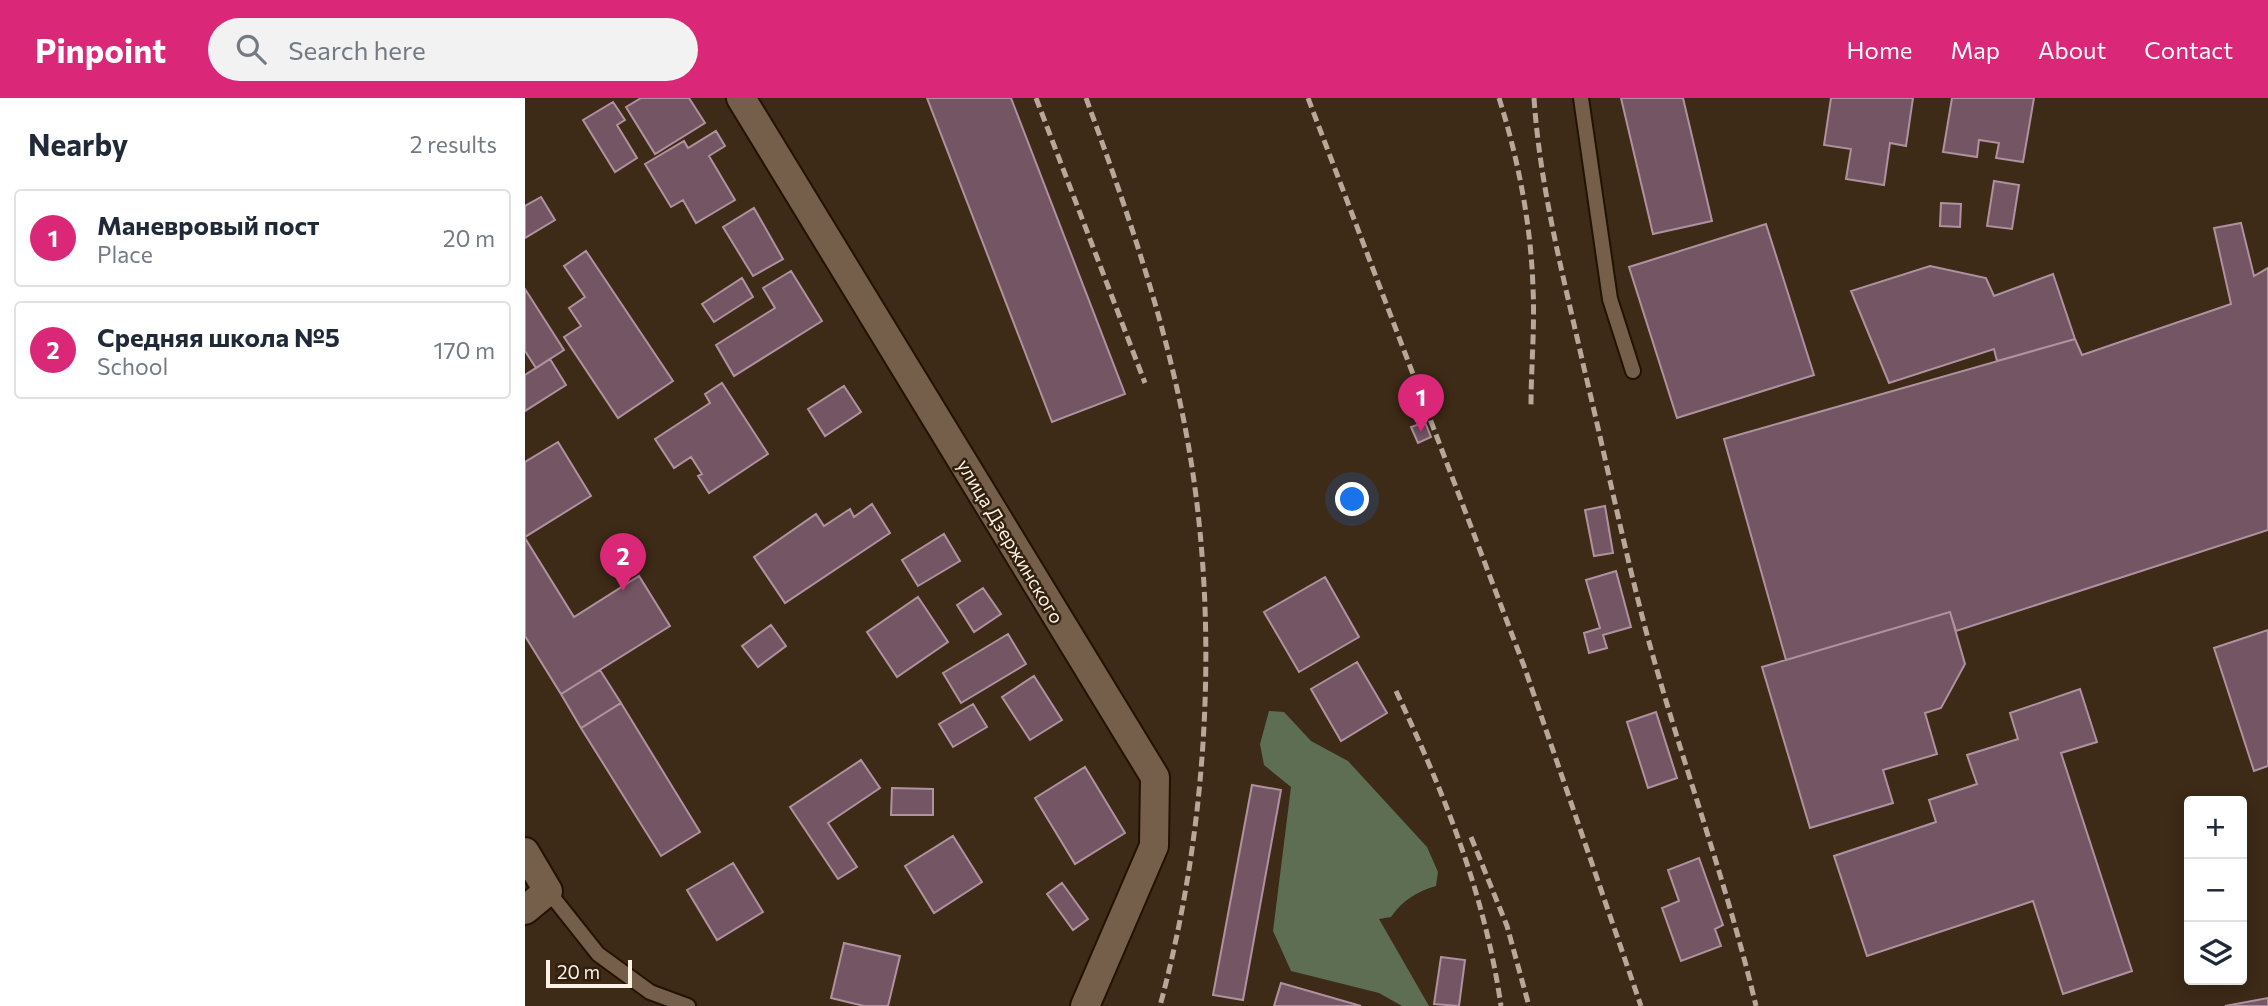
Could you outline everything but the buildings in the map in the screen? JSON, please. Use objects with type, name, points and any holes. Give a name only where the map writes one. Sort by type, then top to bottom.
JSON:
[{"type":"street","name":"улица Дзержинского","points":[[741,98],[1155,777],[1154,846],[1086,1006]]},
{"type":"street","points":[[525,852],[548,891],[525,910]]},
{"type":"lane","points":[[1581,98],[1610,299],[1633,371]]},
{"type":"lane","points":[[548,891],[598,954],[649,992],[688,1006]]},
{"type":"green space","points":[[1269,711],[1284,712],[1311,741],[1348,761],[1427,847],[1438,872],[1436,886],[1410,897],[1391,917],[1379,919],[1429,1006],[1402,1006],[1379,993],[1291,971],[1273,931],[1291,787],[1264,765],[1260,744]]},
{"type":"railway","points":[[1036,98],[1145,383]]},
{"type":"railway","points":[[1086,98],[1131,225],[1169,355],[1188,443],[1198,512],[1204,583],[1204,726],[1198,798],[1189,869],[1160,1006]]},
{"type":"railway","points":[[1308,98],[1524,666],[1641,1006]]},
{"type":"railway","points":[[1499,98],[1518,168],[1530,240],[1533,303],[1531,406]]},
{"type":"railway","points":[[1534,98],[1554,234],[1638,598],[1659,678],[1731,912],[1756,1006]]},
{"type":"railway","points":[[1396,691],[1461,845],[1485,924],[1501,1006]]},
{"type":"railway","points":[[1471,837],[1507,926],[1529,1006]]},
{"type":"place","name":"Маневровый пост","points":[[1421,432]]},
{"type":"place","name":"Средняя школа №5","points":[[623,591]]}]
